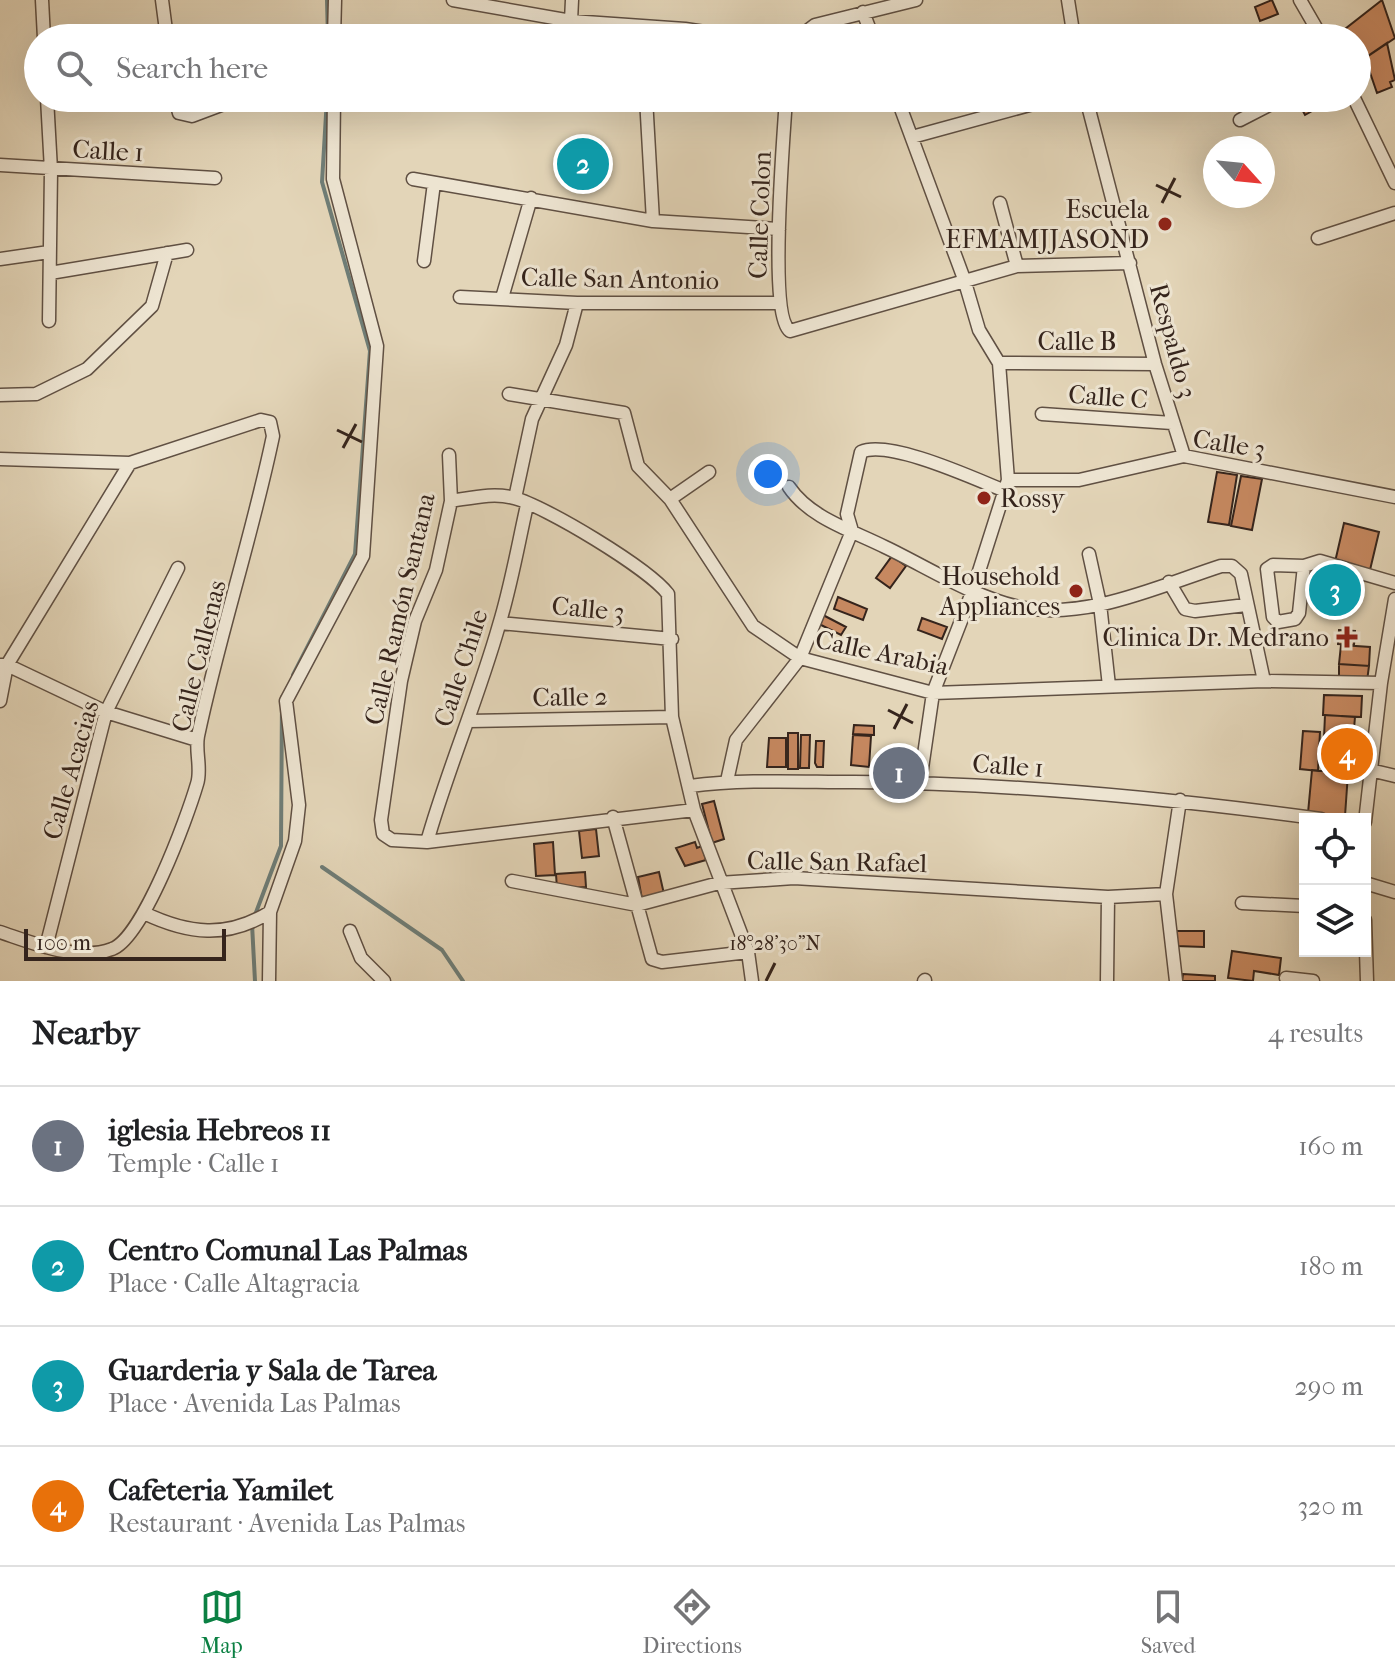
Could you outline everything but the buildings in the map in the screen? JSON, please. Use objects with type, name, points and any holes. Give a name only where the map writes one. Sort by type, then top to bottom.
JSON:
[{"type":"street","points":[[42,0],[43,24]]},
{"type":"street","points":[[162,0],[165,24]]},
{"type":"street","points":[[334,24],[335,0]]},
{"type":"street","points":[[571,21],[572,0]]},
{"type":"street","points":[[819,24],[894,2],[916,0]]},
{"type":"street","points":[[1068,0],[1072,24]]},
{"type":"street","points":[[1300,0],[1314,24]]},
{"type":"street","points":[[461,1],[588,24]]},
{"type":"street","points":[[863,12],[868,24]]},
{"type":"street","points":[[48,112],[51,170],[49,321]]},
{"type":"street","points":[[179,112],[192,116],[203,112]]},
{"type":"street","points":[[269,981],[270,912],[295,841],[299,805],[286,701],[363,556],[377,346],[333,179],[334,112]]},
{"type":"street","points":[[647,112],[653,221]]},
{"type":"street","name":"Calle Colon","points":[[785,112],[779,229],[780,303],[784,325],[790,331],[964,279]]},
{"type":"street","points":[[902,112],[964,279],[979,330],[999,363],[1007,486],[973,590],[933,693],[920,782]]},
{"type":"street","points":[[912,137],[1004,112]]},
{"type":"street","name":"Respaldo 3","points":[[1090,112],[1155,364],[1184,456]]},
{"type":"street","points":[[1240,120],[1256,112]]},
{"type":"street","points":[[1361,112],[1395,183]]},
{"type":"street","name":"Calle 1","points":[[0,165],[215,178]]},
{"type":"street","points":[[413,179],[653,221],[779,229]]},
{"type":"street","points":[[424,261],[434,183]]},
{"type":"street","points":[[502,298],[531,198]]},
{"type":"street","points":[[1000,203],[1017,266]]},
{"type":"street","points":[[1318,238],[1395,213]]},
{"type":"street","points":[[50,273],[187,250]]},
{"type":"street","points":[[0,259],[49,252]]},
{"type":"street","points":[[0,395],[36,394],[87,369],[152,306],[167,253]]},
{"type":"street","points":[[964,279],[1017,266],[1130,263]]},
{"type":"street","name":"Calle San Antonio","points":[[460,297],[577,303],[780,303]]},
{"type":"street","points":[[515,498],[532,419],[566,345],[577,303]]},
{"type":"street","name":"Calle B","points":[[999,363],[1155,364]]},
{"type":"street","name":"Calle Arabia","points":[[509,394],[624,413],[638,466],[670,499],[753,626],[800,658],[933,693],[1386,679]]},
{"type":"street","name":"Calle C","points":[[1042,414],[1172,423]]},
{"type":"street","name":"Calle Callenas","points":[[46,947],[93,953],[115,948],[144,913],[198,782],[197,740],[252,534],[273,436],[270,422],[261,420],[130,463]]},
{"type":"street","points":[[727,781],[736,740],[800,658],[852,531],[847,514],[861,452],[870,448],[922,460],[1007,486]]},
{"type":"street","name":"Calle Ramón Santana","points":[[427,842],[392,840],[383,834],[381,820],[401,681],[415,621],[436,570],[451,501],[449,455]]},
{"type":"street","name":"Calle 3","points":[[1007,486],[1079,480],[1184,456],[1395,497]]},
{"type":"street","points":[[0,459],[130,463]]},
{"type":"street","points":[[0,701],[4,665],[130,463]]},
{"type":"street","points":[[670,499],[709,472]]},
{"type":"street","points":[[789,487],[801,505],[973,590],[1020,607],[1065,609],[1100,604],[1232,566],[1241,574],[1264,681]]},
{"type":"street","points":[[451,501],[492,496],[515,498],[593,538],[662,586],[668,594],[672,639],[672,717],[694,810],[719,883],[748,952],[752,981]]},
{"type":"street","name":"Calle Chile","points":[[427,842],[445,779],[469,721],[500,623],[527,505]]},
{"type":"street","points":[[1089,554],[1100,604],[1109,686]]},
{"type":"street","points":[[1304,566],[1299,613],[1295,619],[1278,622],[1273,617],[1267,569],[1273,565],[1304,566],[1320,561],[1395,583]]},
{"type":"street","name":"Calle Acacias","points":[[46,947],[106,712],[178,568]]},
{"type":"street","points":[[1169,582],[1185,609],[1195,611],[1246,605]]},
{"type":"street","points":[[1366,813],[1395,599]]},
{"type":"street","name":"Calle 3","points":[[500,623],[672,639]]},
{"type":"street","points":[[4,665],[106,712],[197,740]]},
{"type":"street","name":"Calle 2","points":[[469,721],[672,717]]},
{"type":"street","points":[[1370,770],[1395,776]]},
{"type":"street","name":"Calle 1","points":[[690,786],[727,781],[920,782],[1180,800],[1299,816]]},
{"type":"street","points":[[1176,981],[1166,894],[1180,800]]},
{"type":"street","points":[[427,842],[613,817],[694,810]]},
{"type":"street","points":[[613,817],[652,959],[662,962],[748,952]]},
{"type":"street","name":"Calle San Rafael","points":[[512,881],[637,905],[719,883],[794,878],[1108,897],[1166,894]]},
{"type":"street","points":[[1371,885],[1395,892]]},
{"type":"street","points":[[1107,981],[1108,897]]},
{"type":"street","points":[[1242,903],[1299,906]]},
{"type":"street","points":[[144,913],[177,928],[192,930],[244,926],[270,912]]},
{"type":"street","points":[[350,931],[361,958],[384,981]]},
{"type":"street","points":[[0,932],[46,947]]},
{"type":"street","points":[[1366,957],[1367,981]]},
{"type":"street","points":[[1286,978],[1313,981]]},
{"type":"waterway","points":[[327,0],[328,24]]},
{"type":"waterway","points":[[293,675],[355,554],[370,351],[322,182],[326,112]]},
{"type":"waterway","points":[[255,915],[281,846],[282,697]]},
{"type":"waterway","points":[[322,867],[442,950],[463,981]]},
{"type":"waterway","points":[[252,924],[255,981]]},
{"type":"place","name":"Centro Comunal Las Palmas","points":[[583,164]]},
{"type":"place","name":"Escuela EFMAMJJASOND","points":[[1165,224]]},
{"type":"place","name":"Rossy","points":[[984,498]]},
{"type":"place","name":"Guarderia y Sala de Tarea","points":[[1335,590]]},
{"type":"place","name":"Household Appliances","points":[[1076,591]]},
{"type":"place","name":"Clinica Dr. Medrano","points":[[1347,637]]},
{"type":"place","name":"Cafeteria Yamilet","points":[[1347,754]]},
{"type":"place","name":"iglesia Hebreos 11","points":[[899,773]]}]
